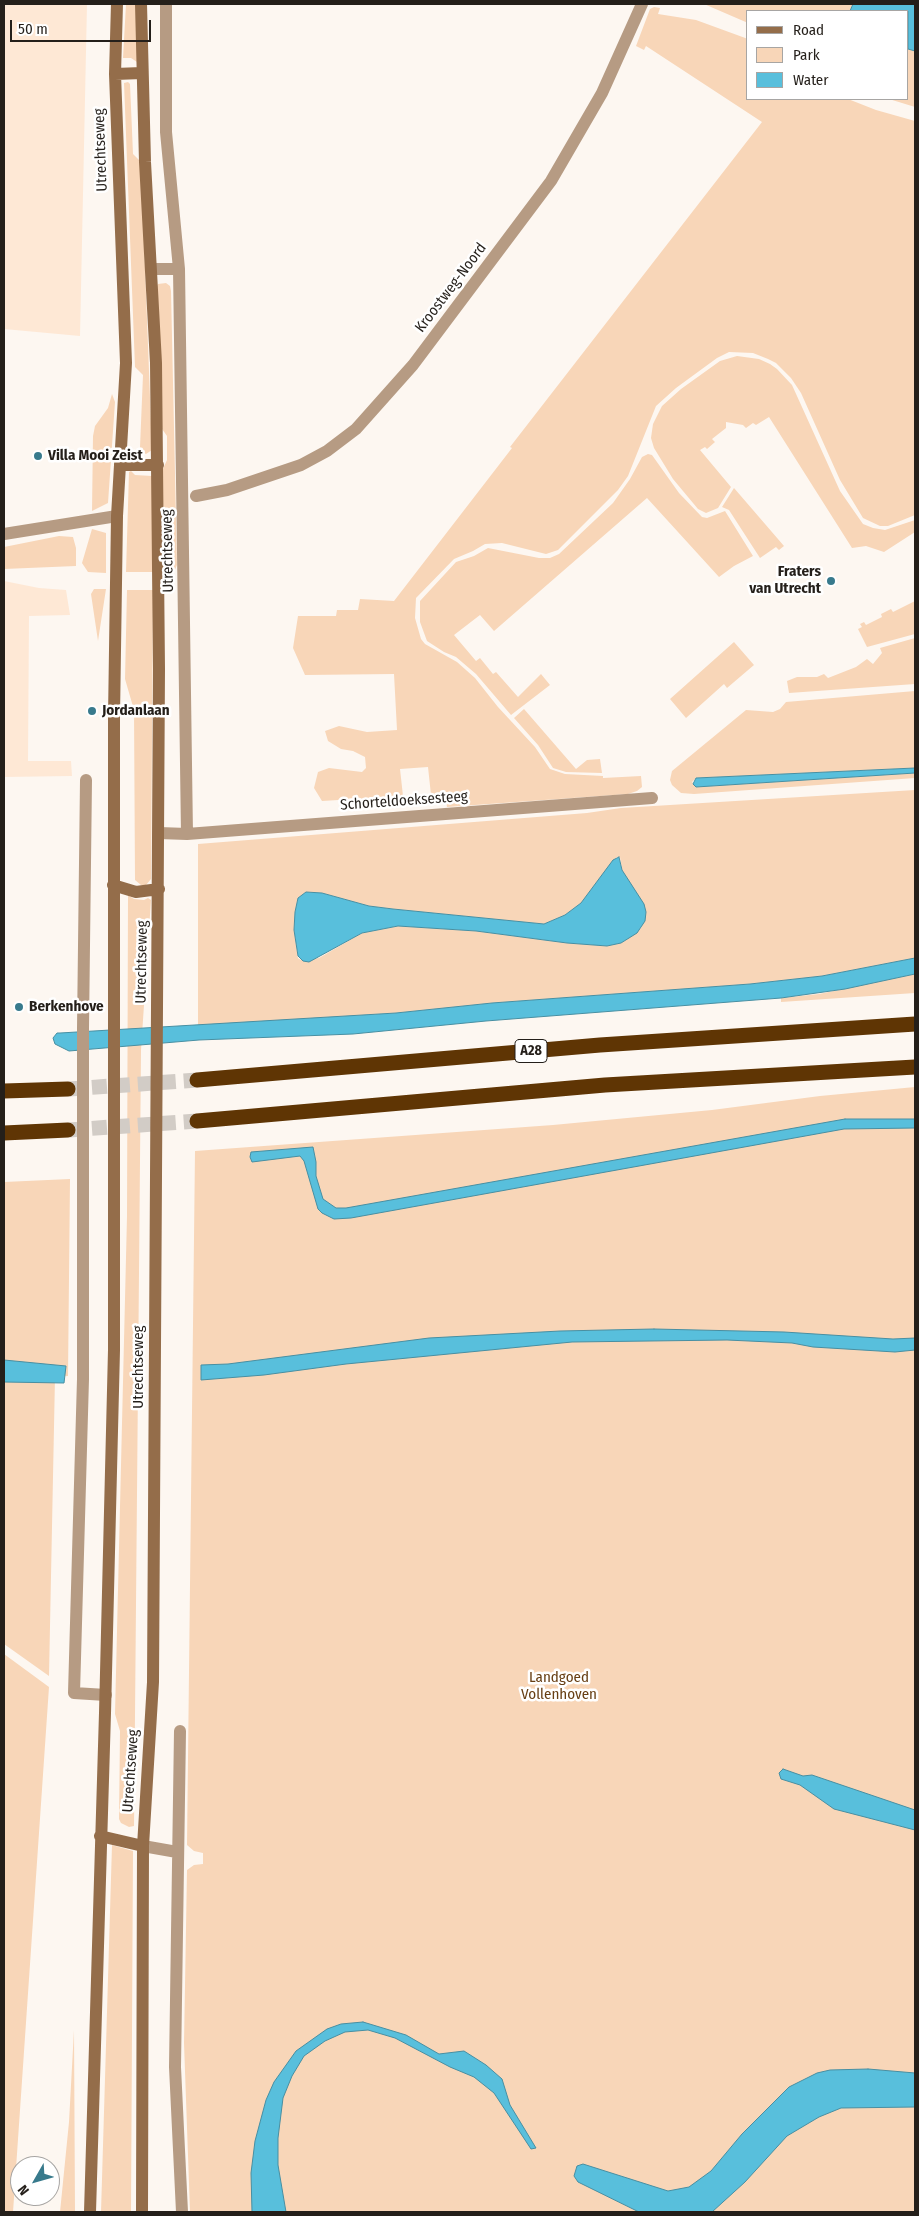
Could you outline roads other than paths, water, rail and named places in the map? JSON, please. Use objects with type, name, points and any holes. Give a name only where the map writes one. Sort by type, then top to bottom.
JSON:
[{"type":"highway","name":"A28","points":[[197,1080],[600,1045],[915,1024]]},
{"type":"highway","points":[[197,1121],[604,1085],[915,1067]]},
{"type":"highway","points":[[4,1091],[68,1089]]},
{"type":"highway","points":[[4,1133],[68,1130]]},
{"type":"main road","name":"Utrechtseweg","points":[[90,2212],[100,1836],[106,1695],[114,1350],[113,885],[117,516],[126,363],[115,74],[117,4]]},
{"type":"main road","name":"Utrechtseweg","points":[[141,4],[142,73],[152,269],[158,465],[159,833],[153,1682],[143,1846],[142,2212]]},
{"type":"main road","points":[[115,74],[142,73]]},
{"type":"main road","points":[[120,465],[158,465]]},
{"type":"main road","points":[[113,885],[136,892],[159,889]]},
{"type":"main road","points":[[100,1836],[143,1846]]},
{"type":"street","name":"Utrechtseweg","points":[[166,4],[166,132],[179,268],[187,834]]},
{"type":"street","name":"Kroostweg-Noord","points":[[196,496],[227,490],[301,465],[327,450],[356,429],[413,365],[552,182],[602,93],[642,4]]},
{"type":"street","points":[[152,269],[179,268]]},
{"type":"street","points":[[4,534],[117,516]]},
{"type":"street","points":[[86,780],[83,1028],[83,1379],[74,1693],[106,1695]]},
{"type":"street","name":"Schorteldoeksesteeg","points":[[159,833],[187,834],[652,798]]},
{"type":"street","points":[[180,1731],[175,2067],[182,2212]]},
{"type":"street","points":[[143,1846],[177,1852]]},
{"type":"water","points":[[853,4],[915,4],[915,51],[909,49],[909,10],[850,10]]},
{"type":"water","points":[[915,768],[915,773],[696,787],[693,784],[696,778]]},
{"type":"water","points":[[619,857],[622,870],[644,904],[646,912],[645,921],[637,933],[621,943],[607,946],[567,943],[476,931],[398,926],[362,933],[309,962],[303,961],[298,956],[294,930],[295,912],[298,898],[306,892],[322,893],[369,906],[544,924],[565,915],[581,903],[613,860]]},
{"type":"water","points":[[915,958],[915,974],[845,989],[781,998],[486,1021],[353,1034],[199,1040],[69,1051],[55,1044],[53,1038],[57,1033],[396,1013],[492,1003],[750,984],[822,976]]},
{"type":"water","points":[[845,1119],[915,1119],[915,1128],[844,1129],[351,1218],[334,1219],[318,1209],[304,1161],[300,1156],[252,1162],[250,1157],[251,1152],[313,1147],[316,1176],[323,1199],[336,1208],[346,1208]]},
{"type":"water","points":[[654,1329],[784,1332],[893,1339],[915,1338],[915,1350],[895,1352],[813,1347],[792,1343],[727,1340],[572,1342],[201,1380],[201,1365],[228,1364],[429,1338],[560,1331]]},
{"type":"water","points":[[4,1360],[66,1366],[64,1383],[4,1382]]},
{"type":"water","points":[[783,1769],[803,1776],[812,1775],[915,1810],[915,1830],[834,1809],[800,1785],[781,1779],[779,1773]]},
{"type":"water","points":[[363,2022],[406,2035],[439,2054],[464,2051],[486,2065],[502,2079],[510,2105],[536,2148],[531,2149],[494,2093],[474,2077],[450,2067],[395,2038],[368,2030],[345,2032],[325,2041],[304,2056],[292,2076],[283,2098],[278,2138],[278,2165],[286,2212],[252,2212],[251,2173],[255,2141],[266,2100],[274,2082],[296,2051],[327,2029],[341,2024]]},
{"type":"water","points":[[868,2069],[915,2073],[915,2107],[841,2108],[819,2117],[787,2136],[745,2182],[712,2212],[639,2212],[578,2182],[574,2176],[577,2166],[583,2164],[668,2191],[689,2187],[711,2171],[742,2134],[789,2087],[817,2073],[830,2070]]},
{"type":"tunnel","points":[[69,1089],[197,1080]]},
{"type":"tunnel","points":[[69,1130],[197,1121]]},
{"type":"place","name":"Villa Mooi Zeist","points":[[38,456]]},
{"type":"place","name":"Fraters van Utrecht","points":[[831,581]]},
{"type":"place","name":"Jordanlaan","points":[[92,711]]},
{"type":"place","name":"Berkenhove","points":[[19,1007]]},
{"type":"park label","name":"Landgoed Vollenhoven","points":[[559,1686]]}]
